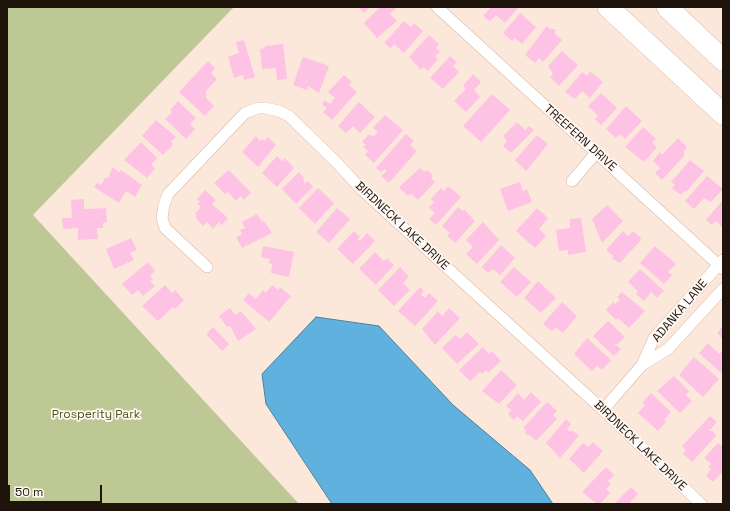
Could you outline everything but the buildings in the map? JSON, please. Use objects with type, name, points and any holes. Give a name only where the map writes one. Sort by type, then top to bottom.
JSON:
[{"type":"highway","points":[[608,7],[723,114]]},
{"type":"highway","points":[[667,7],[723,60]]},
{"type":"street","name":"TREEFERN DRIVE","points":[[436,7],[721,265]]},
{"type":"street","name":"BIRDNECK LAKE DRIVE","points":[[208,267],[165,228],[162,218],[164,205],[168,194],[245,113],[258,108],[279,111],[289,116],[362,190],[603,410],[701,504]]},
{"type":"street","points":[[572,181],[596,153]]},
{"type":"street","name":"ADANKA LANE","points":[[603,410],[642,365],[654,338],[721,265]]},
{"type":"street","name":"ADANKA LANE","points":[[642,365],[668,349],[723,288]]},
{"type":"green space","name":"Prosperity Park","points":[[7,7],[234,7],[33,215],[299,504],[7,504]]},
{"type":"water","points":[[316,317],[379,326],[453,405],[530,470],[553,504],[332,504],[266,404],[262,374]]}]
